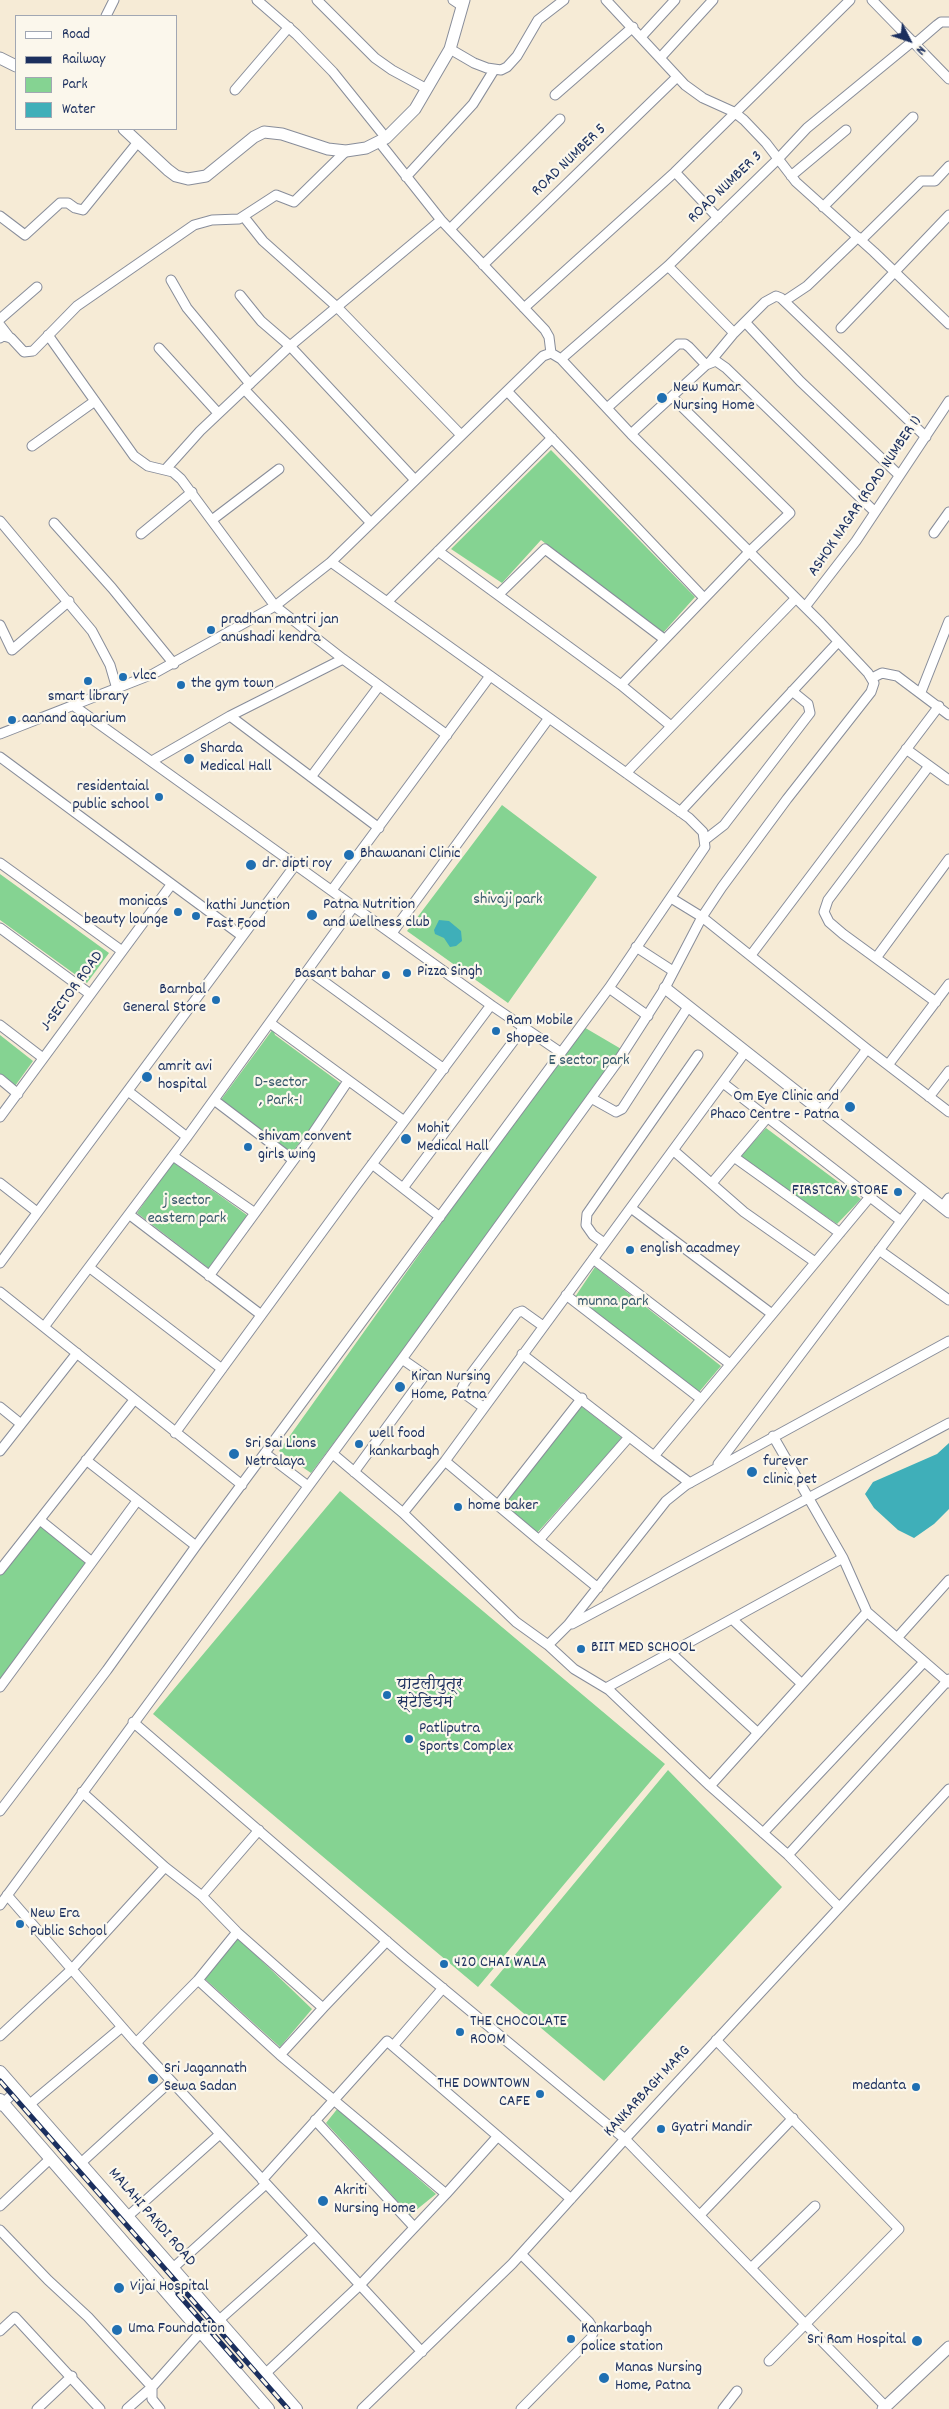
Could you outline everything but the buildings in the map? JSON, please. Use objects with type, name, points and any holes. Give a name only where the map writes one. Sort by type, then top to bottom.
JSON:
[{"type":"main road","name":"MALAHI PAKDI ROAD","points":[[0,2072],[82,2162],[126,2218],[173,2268],[296,2409]]},
{"type":"main road","points":[[1,2103],[51,2158],[200,2333],[268,2409]]},
{"type":"street","points":[[106,15],[114,0]]},
{"type":"street","points":[[257,0],[289,27],[353,94],[406,177],[441,220],[545,330],[549,337],[551,354]]},
{"type":"street","points":[[317,0],[375,58],[392,70],[427,89]]},
{"type":"street","points":[[450,49],[474,63],[494,70],[501,70],[512,62],[538,20],[564,0]]},
{"type":"street","points":[[641,37],[675,0]]},
{"type":"street","points":[[660,58],[713,0]]},
{"type":"street","points":[[524,308],[675,172],[850,0]]},
{"type":"street","points":[[872,0],[949,78]]},
{"type":"street","points":[[610,1],[677,77],[693,92],[734,112],[757,132],[791,176],[949,324]]},
{"type":"street","points":[[125,130],[168,170],[176,176],[188,180],[206,176],[254,137],[264,132],[273,132],[328,150],[346,151],[366,148],[383,140],[415,109],[450,49],[460,2]]},
{"type":"street","name":"ROAD NUMBER 3","points":[[561,359],[668,266],[778,159],[813,122],[941,22],[949,22]]},
{"type":"street","points":[[235,90],[289,27]]},
{"type":"street","points":[[555,95],[633,28]]},
{"type":"street","points":[[0,58],[15,66]]},
{"type":"street","points":[[406,177],[473,104],[494,70]]},
{"type":"street","name":"ROAD NUMBER 5","points":[[483,265],[677,77]]},
{"type":"street","points":[[823,207],[914,117]]},
{"type":"street","points":[[450,229],[560,119]]},
{"type":"street","points":[[791,176],[846,130]]},
{"type":"street","points":[[0,216],[25,235],[60,203],[64,202],[83,210],[138,142]]},
{"type":"street","points":[[0,325],[21,350],[28,353],[33,351],[77,306],[194,225],[212,220],[244,217],[276,195],[291,202],[297,201],[346,151]]},
{"type":"street","points":[[786,300],[807,286],[921,181],[935,182],[949,166]]},
{"type":"street","points":[[675,172],[718,218]]},
{"type":"street","points":[[841,328],[949,215]]},
{"type":"street","points":[[244,217],[263,241],[337,307],[461,435]]},
{"type":"street","points":[[165,470],[218,413],[290,346],[441,220]]},
{"type":"street","points":[[668,266],[734,333]]},
{"type":"street","points":[[170,280],[187,308],[247,386],[371,523]]},
{"type":"street","points":[[0,319],[37,287]]},
{"type":"street","points":[[240,295],[414,480]]},
{"type":"street","points":[[632,434],[708,364],[734,333],[770,298],[776,296],[786,300],[926,438]]},
{"type":"street","points":[[745,322],[800,381],[899,475]]},
{"type":"street","points":[[0,338],[4,336],[11,338]]},
{"type":"street","points":[[48,336],[134,456],[148,466],[165,470],[181,478],[275,606],[343,659],[447,735]]},
{"type":"street","points":[[608,408],[678,344],[685,344],[708,364]]},
{"type":"street","points":[[159,348],[218,413]]},
{"type":"street","points":[[0,734],[117,690],[174,664],[275,606],[331,562],[543,356],[551,354],[561,359],[632,434],[805,607],[872,678],[874,683],[871,692],[787,799],[702,917],[665,988],[648,1016],[592,1098],[333,1454],[133,1722],[0,1905]]},
{"type":"street","points":[[708,364],[716,361],[726,368],[876,512]]},
{"type":"street","points":[[507,391],[704,598]]},
{"type":"street","points":[[621,685],[750,551],[790,513],[672,397]]},
{"type":"street","points":[[32,446],[95,400]]},
{"type":"street","name":"ASHOK NAGAR (ROAD NUMBER 1)","points":[[805,607],[836,570],[949,401]]},
{"type":"street","points":[[387,602],[552,438]]},
{"type":"street","points":[[212,520],[278,469]]},
{"type":"street","points":[[141,534],[192,492]]},
{"type":"street","points":[[934,533],[949,512]]},
{"type":"street","points":[[0,521],[69,602],[101,647],[117,690]]},
{"type":"street","points":[[54,523],[112,588],[174,664]]},
{"type":"street","points":[[498,595],[545,549],[664,639]]},
{"type":"street","points":[[438,552],[621,685],[671,726]]},
{"type":"street","points":[[331,562],[680,812],[700,827],[706,839]]},
{"type":"street","points":[[626,774],[796,598]]},
{"type":"street","points":[[0,625],[12,650],[69,602]]},
{"type":"street","points":[[922,692],[949,621]]},
{"type":"street","points":[[680,812],[838,642]]},
{"type":"street","points":[[152,761],[230,716],[343,659]]},
{"type":"street","points":[[872,678],[882,673],[897,676],[922,692],[949,714]]},
{"type":"street","points":[[332,890],[490,676]]},
{"type":"street","points":[[311,777],[379,686]]},
{"type":"street","points":[[1,1808],[113,1663],[196,1546],[266,1454],[608,988],[702,855],[706,839],[724,825],[810,713],[808,704],[803,698],[792,691]]},
{"type":"street","points":[[74,706],[491,1005],[560,1052]]},
{"type":"street","points":[[751,955],[938,706]]},
{"type":"street","points":[[230,716],[379,828]]},
{"type":"street","points":[[392,933],[549,718]]},
{"type":"street","points":[[906,749],[949,780]]},
{"type":"street","points":[[2,762],[242,936]]},
{"type":"street","points":[[929,766],[824,906],[825,917],[829,922],[936,1002]]},
{"type":"street","points":[[876,958],[949,859]]},
{"type":"street","points":[[0,863],[122,951]]},
{"type":"street","points":[[0,1263],[296,864]]},
{"type":"street","name":"J-SECTOR ROAD","points":[[0,1117],[171,885]]},
{"type":"street","points":[[671,898],[702,917],[949,1112]]},
{"type":"street","points":[[44,1328],[130,1215],[354,906]]},
{"type":"street","points":[[0,928],[90,994]]},
{"type":"street","points":[[636,947],[673,971]]},
{"type":"street","points":[[308,970],[444,1068]]},
{"type":"street","points":[[888,1065],[949,984]]},
{"type":"street","points":[[608,988],[648,1016]]},
{"type":"street","points":[[665,988],[923,1192],[947,1206]]},
{"type":"street","points":[[175,1433],[222,1370],[260,1314],[491,1005]]},
{"type":"street","points":[[592,1098],[616,1112],[622,1109],[688,1007]]},
{"type":"street","points":[[270,1024],[404,1121]]},
{"type":"street","points":[[0,1025],[43,1058]]},
{"type":"street","points":[[404,1188],[524,1027]]},
{"type":"street","points":[[820,1111],[867,1049]]},
{"type":"street","points":[[403,1513],[445,1461],[745,1052]]},
{"type":"street","points":[[604,1243],[593,1235],[586,1225],[587,1214],[698,1056]]},
{"type":"street","points":[[929,1097],[949,1071]]},
{"type":"street","points":[[0,1079],[18,1094]]},
{"type":"street","points":[[209,1276],[348,1081]]},
{"type":"street","points":[[723,1083],[901,1221]]},
{"type":"street","points":[[128,1091],[187,1137]]},
{"type":"street","points":[[214,1100],[293,1160]]},
{"type":"street","points":[[712,1183],[767,1118]]},
{"type":"street","points":[[673,1150],[744,1212],[815,1262]]},
{"type":"street","points":[[173,1156],[255,1213]]},
{"type":"street","points":[[734,1157],[840,1233]]},
{"type":"street","points":[[372,1164],[440,1217]]},
{"type":"street","points":[[0,1183],[37,1212]]},
{"type":"street","points":[[716,1467],[923,1192]]},
{"type":"street","points":[[654,1456],[869,1198]]},
{"type":"street","points":[[631,1208],[772,1314]]},
{"type":"street","points":[[130,1215],[260,1314]]},
{"type":"street","points":[[879,1250],[949,1300]]},
{"type":"street","points":[[593,1259],[730,1364]]},
{"type":"street","points":[[90,1268],[222,1370]]},
{"type":"street","points":[[0,1292],[242,1485]]},
{"type":"street","points":[[566,1295],[701,1399]]},
{"type":"street","points":[[483,1407],[465,1394],[462,1388],[465,1382],[517,1313],[522,1311],[543,1326]]},
{"type":"street","points":[[548,1644],[568,1625],[666,1501],[716,1467],[949,1341]]},
{"type":"street","points":[[0,1451],[77,1353]]},
{"type":"street","points":[[522,1354],[582,1398],[629,1437],[690,1483]]},
{"type":"street","points":[[354,1472],[425,1375],[402,1359]]},
{"type":"street","points":[[498,1505],[582,1398]]},
{"type":"street","points":[[0,1570],[134,1400]]},
{"type":"street","points":[[0,1407],[21,1424]]},
{"type":"street","points":[[568,1625],[949,1423]]},
{"type":"street","points":[[773,1436],[843,1558],[867,1612],[948,1681],[788,1855]]},
{"type":"street","points":[[539,1540],[629,1437]]},
{"type":"street","points":[[266,1454],[308,1486]]},
{"type":"street","points":[[333,1454],[403,1513],[516,1622],[548,1644],[574,1669],[606,1688],[710,1786],[788,1855],[840,1907]]},
{"type":"street","points":[[86,1460],[196,1546]]},
{"type":"street","points":[[445,1461],[598,1588]]},
{"type":"street","points":[[0,1687],[137,1501]]},
{"type":"street","points":[[40,1520],[92,1562]]},
{"type":"street","points":[[606,1688],[843,1558]]},
{"type":"street","points":[[897,1638],[949,1580]]},
{"type":"street","points":[[710,1786],[867,1612]]},
{"type":"street","points":[[733,1620],[802,1684]]},
{"type":"street","points":[[671,1653],[758,1734]]},
{"type":"street","points":[[763,1833],[924,1662]]},
{"type":"street","points":[[133,1722],[387,1941],[625,2138],[885,2408],[947,2354]]},
{"type":"street","name":"KANKARBAGH MARG","points":[[362,2409],[521,2254],[625,2138],[949,1789]]},
{"type":"street","points":[[82,1792],[165,1867],[202,1896],[237,1932],[323,2008]]},
{"type":"street","points":[[202,1896],[258,1830]]},
{"type":"street","points":[[0,2036],[72,1969],[165,1867]]},
{"type":"street","points":[[7,1895],[136,2043],[422,2352]]},
{"type":"street","points":[[136,2043],[198,1980],[237,1932]]},
{"type":"street","points":[[280,2056],[387,1941]]},
{"type":"street","points":[[198,1980],[280,2056],[446,2194]]},
{"type":"street","points":[[393,2046],[443,1988]]},
{"type":"street","points":[[30,2104],[122,2027]]},
{"type":"street","points":[[716,2040],[898,2229],[769,2361]]},
{"type":"street","points":[[173,2268],[264,2182],[315,2120],[387,2041],[571,2199]]},
{"type":"street","points":[[82,2162],[171,2081]]},
{"type":"street","points":[[1,2103],[17,2090]]},
{"type":"street","points":[[700,2215],[793,2118]]},
{"type":"street","points":[[315,2120],[414,2228]]},
{"type":"street","points":[[126,2218],[220,2134]]},
{"type":"street","points":[[265,2374],[360,2285],[498,2136]]},
{"type":"street","points":[[0,2206],[51,2158]]},
{"type":"street","points":[[751,2268],[815,2206]]},
{"type":"street","points":[[0,2230],[48,2280],[88,2317],[152,2387],[152,2399],[160,2409]]},
{"type":"street","points":[[218,2321],[314,2236]]},
{"type":"street","points":[[521,2254],[589,2322],[594,2330],[591,2338],[521,2409]]},
{"type":"street","points":[[0,2331],[15,2318],[72,2376],[100,2409]]},
{"type":"street","points":[[127,2409],[152,2387],[200,2333]]},
{"type":"street","points":[[37,2409],[72,2376]]},
{"type":"street","points":[[723,2409],[738,2390]]},
{"type":"green space","points":[[551,450],[695,597],[662,634],[541,540],[502,583],[451,549]]},
{"type":"green space","name":"shivaji park","points":[[502,805],[597,877],[508,1003],[407,931]]},
{"type":"green space","points":[[0,874],[109,953],[87,983],[0,920]]},
{"type":"green space","name":"E sector park","points":[[582,1026],[628,1053],[311,1473],[279,1451]]},
{"type":"green space","name":"D-sector , Park-1","points":[[273,1029],[275,1035],[343,1085],[291,1154],[220,1101]]},
{"type":"green space","points":[[0,1035],[33,1061],[15,1086],[0,1074]]},
{"type":"green space","points":[[766,1128],[861,1199],[837,1224],[740,1157]]},
{"type":"green space","name":"j sector eastern park","points":[[173,1162],[251,1218],[211,1270],[137,1213]]},
{"type":"green space","name":"munna park","points":[[595,1267],[721,1366],[699,1392],[575,1297]]},
{"type":"green space","points":[[581,1406],[622,1438],[537,1533],[504,1505]]},
{"type":"green space","name":"Patliputra Sports Complex","points":[[340,1491],[665,1764],[478,1987],[153,1714]]},
{"type":"green space","points":[[39,1525],[89,1562],[0,1684],[0,1574]]},
{"type":"green space","points":[[668,1770],[782,1887],[604,2081],[490,1985]]},
{"type":"green space","points":[[237,1937],[312,2009],[280,2047],[204,1978]]},
{"type":"green space","points":[[338,2108],[436,2194],[410,2215],[326,2123]]},
{"type":"water","points":[[439,920],[449,921],[461,931],[462,941],[456,946],[450,947],[444,938],[435,934],[434,930]]},
{"type":"water","points":[[949,1443],[949,1509],[934,1524],[914,1538],[898,1530],[874,1508],[865,1494],[873,1482],[937,1454]]},
{"type":"railway","points":[[0,2081],[288,2409]]},
{"type":"railway","points":[[178,2294],[241,2366]]},
{"type":"place","name":"New Kumar Nursing Home","points":[[662,398]]},
{"type":"place","name":"pradhan mantri jan anushadi kendra","points":[[211,630]]},
{"type":"place","name":"vlcc","points":[[123,677]]},
{"type":"place","name":"smart library","points":[[88,681]]},
{"type":"place","name":"the gym town","points":[[181,685]]},
{"type":"place","name":"aanand aquarium","points":[[12,720]]},
{"type":"place","name":"Sharda Medical Hall","points":[[189,759]]},
{"type":"place","name":"residentaial public school","points":[[159,797]]},
{"type":"place","name":"Bhawanani Clinic","points":[[349,855]]},
{"type":"place","name":"dr. dipti roy","points":[[251,865]]},
{"type":"place","name":"monicas beauty lounge","points":[[178,912]]},
{"type":"place","name":"Patna Nutrition and wellness club","points":[[312,915]]},
{"type":"place","name":"kathi Junction Fast Food","points":[[196,916]]},
{"type":"place","name":"Pizza Singh","points":[[407,973]]},
{"type":"place","name":"Basant bahar","points":[[386,975]]},
{"type":"place","name":"Barnbal General Store","points":[[216,1000]]},
{"type":"place","name":"Ram Mobile Shopee","points":[[496,1031]]},
{"type":"place","name":"amrit avi hospital","points":[[147,1077]]},
{"type":"place","name":"Om Eye Clinic and Phaco Centre - Patna","points":[[850,1107]]},
{"type":"place","name":"Mohit Medical Hall","points":[[406,1139]]},
{"type":"place","name":"shivam convent girls wing","points":[[248,1147]]},
{"type":"place","name":"FIRSTCRY STORE","points":[[898,1192]]},
{"type":"place","name":"english acadmey","points":[[630,1250]]},
{"type":"place","name":"Kiran Nursing Home, Patna","points":[[400,1387]]},
{"type":"place","name":"well food kankarbagh","points":[[359,1444]]},
{"type":"place","name":"Sri Sai Lions Netralaya","points":[[234,1454]]},
{"type":"place","name":"furever clinic pet","points":[[752,1472]]},
{"type":"place","name":"home baker","points":[[458,1507]]},
{"type":"place","name":"BIIT MED SCHOOL","points":[[581,1649]]},
{"type":"place","name":"पाटलीपुत्र स्टेडियम","points":[[387,1695]]},
{"type":"place","name":"Patliputra Sports Complex","points":[[409,1739]]},
{"type":"place","name":"New Era Public School","points":[[20,1924]]},
{"type":"place","name":"420 CHAI WALA","points":[[444,1964]]},
{"type":"place","name":"THE CHOCOLATE ROOM","points":[[460,2032]]},
{"type":"place","name":"Sri Jagannath Sewa Sadan","points":[[153,2079]]},
{"type":"place","name":"medanta","points":[[916,2087]]},
{"type":"place","name":"THE DOWNTOWN CAFE","points":[[540,2094]]},
{"type":"place","name":"Gyatri Mandir","points":[[661,2129]]},
{"type":"place","name":"Akriti Nursing Home","points":[[323,2201]]},
{"type":"place","name":"Vijai Hospital","points":[[119,2288]]},
{"type":"place","name":"Uma Foundation","points":[[117,2330]]},
{"type":"place","name":"Kankarbagh police station","points":[[571,2339]]},
{"type":"place","name":"Sri Ram Hospital","points":[[917,2341]]},
{"type":"place","name":"Manas Nursing Home, Patna","points":[[604,2378]]}]
